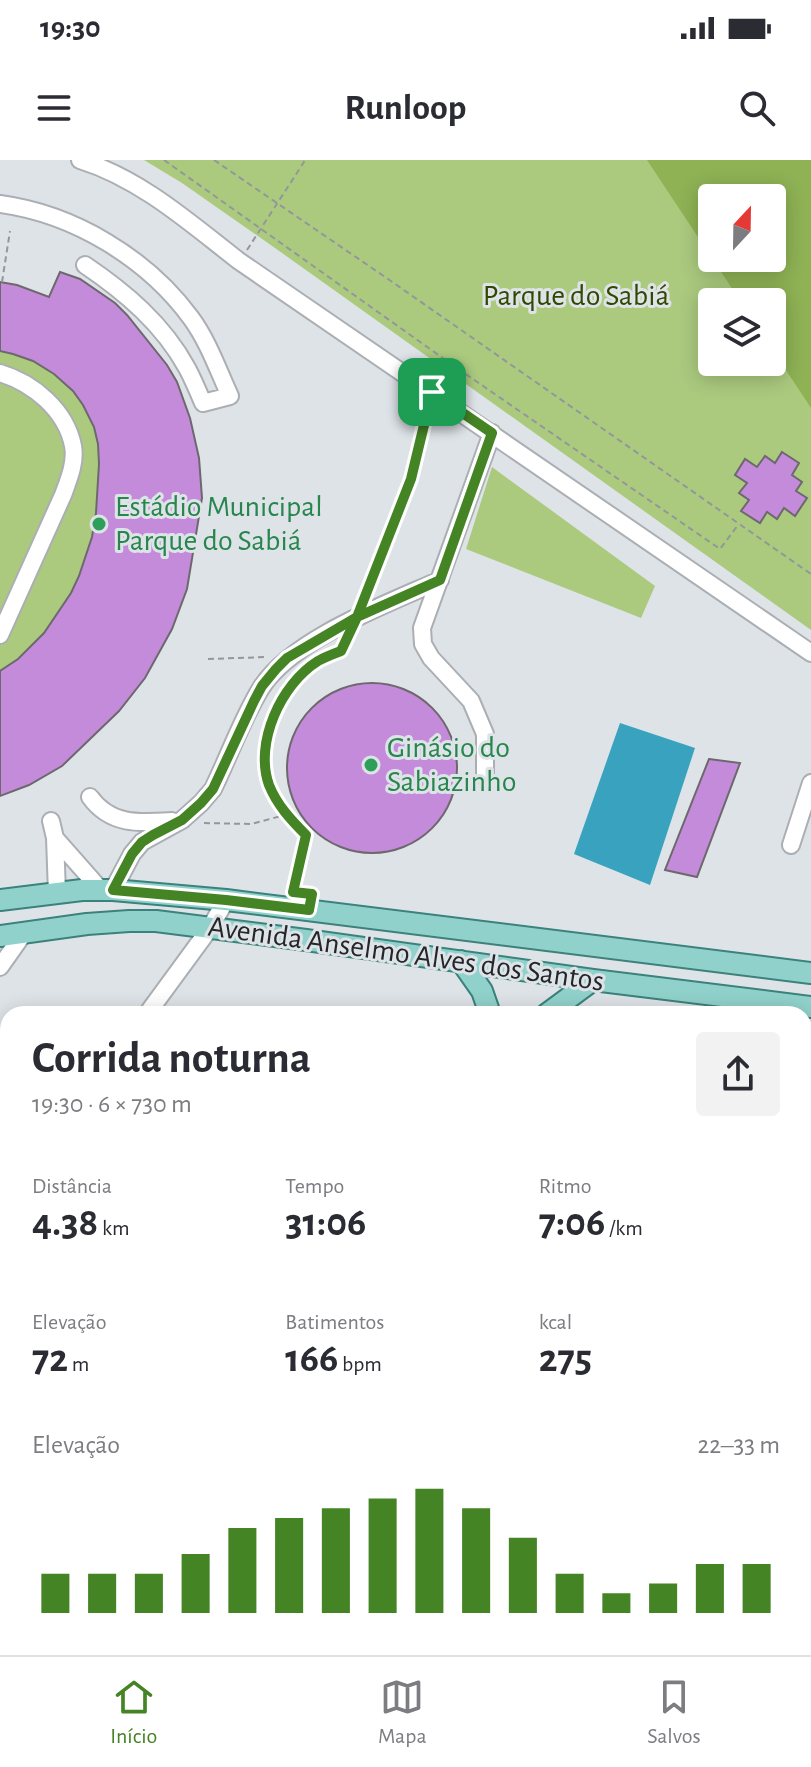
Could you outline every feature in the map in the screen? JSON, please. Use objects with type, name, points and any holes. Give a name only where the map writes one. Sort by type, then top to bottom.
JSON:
[{"type":"main road","name":"Avenida Anselmo Alves dos Santos","points":[[0,900],[106,889],[226,900],[811,973]]},
{"type":"main road","name":"Avenida Anselmo Alves dos Santos","points":[[0,936],[87,924],[156,921],[803,1006]]},
{"type":"main road","points":[[461,961],[482,991],[487,1006]]},
{"type":"main road","points":[[558,1006],[593,980]]},
{"type":"street","points":[[80,160],[113,173],[153,195],[239,261],[811,653]]},
{"type":"street","points":[[0,204],[70,223],[96,235],[133,260],[168,291],[193,320],[230,396],[203,403],[186,367],[160,329],[115,285],[85,265]]},
{"type":"street","points":[[0,373],[31,387],[46,399],[64,423],[73,446],[73,458],[63,495],[0,635]]},
{"type":"street","points":[[485,777],[485,734],[471,701],[431,658],[423,644],[422,628],[492,433]]},
{"type":"street","points":[[57,893],[53,830],[106,889],[142,842],[178,822],[213,789],[262,686],[287,658],[357,617],[440,580]]},
{"type":"street","points":[[791,845],[811,783]]},
{"type":"street","points":[[90,797],[98,808],[127,821],[178,822]]},
{"type":"street","points":[[153,1006],[210,928],[226,900]]},
{"type":"street","points":[[0,967],[24,933]]},
{"type":"path","points":[[164,160],[454,366],[720,549],[739,524]]},
{"type":"path","points":[[214,160],[811,574]]},
{"type":"path","points":[[239,261],[304,162],[301,160]]},
{"type":"path","points":[[2,282],[10,231]]},
{"type":"path","points":[[309,910],[312,894],[293,892],[306,835],[286,814],[269,785],[264,759],[269,726],[280,703],[300,675],[319,660],[341,651],[411,479],[432,392],[454,366]]},
{"type":"path","points":[[208,659],[319,660]]},
{"type":"path","points":[[178,822],[251,824],[286,814]]},
{"type":"green space","name":"Parque do Sabiá","points":[[144,160],[811,160],[811,630],[275,248]]},
{"type":"green space","points":[[647,160],[811,160],[811,408],[786,370],[786,288],[732,288],[721,272],[786,272],[786,184],[698,184],[698,237]]},
{"type":"green space","name":"Estádio Municipal Parque do Sabiá","points":[[60,272],[80,279],[115,303],[167,365],[177,382],[190,418],[199,458],[202,498],[187,589],[172,629],[145,678],[119,711],[62,766],[29,785],[0,796],[0,282],[49,297]]},
{"type":"green space","points":[[492,467],[655,586],[641,618],[466,549]]},
{"type":"water","points":[[620,723],[695,748],[650,885],[574,854]]},
{"type":"building","name":"Estádio Municipal Parque do Sabiá","points":[[60,272],[80,279],[115,303],[167,365],[177,382],[190,418],[199,458],[202,498],[187,589],[172,629],[145,678],[119,711],[62,766],[29,785],[0,796],[0,671],[18,659],[44,633],[71,593],[92,537],[96,513],[98,444],[83,405],[54,374],[33,361],[0,351],[0,282],[49,297]]},
{"type":"building","points":[[782,452],[799,463],[792,475],[802,482],[796,491],[807,498],[795,516],[784,508],[777,519],[767,512],[760,523],[741,511],[749,500],[739,493],[747,483],[735,475],[745,459],[757,467],[765,456],[775,463]]},
{"type":"building","name":"Ginásio do Sabiazinho","points":[[372,683],[405,690],[432,708],[450,735],[457,768],[450,801],[432,828],[405,846],[372,853],[339,846],[312,828],[294,801],[287,768],[294,735],[312,708],[339,690]]},
{"type":"building","points":[[709,759],[740,763],[697,877],[665,870]]},
{"type":"place","name":"Estádio Municipal Parque do Sabiá","points":[[99,524]]},
{"type":"place","name":"Ginásio do Sabiazinho","points":[[371,765]]},
{"type":"route","points":[[432,392],[411,479],[357,617],[287,658],[276,669],[254,701],[213,789],[182,820],[142,842],[113,890],[309,910],[312,894],[293,892],[306,835],[286,814],[269,785],[264,759],[269,726],[280,703],[300,675],[319,660],[341,651],[357,617],[440,580],[492,433],[432,392]]}]
